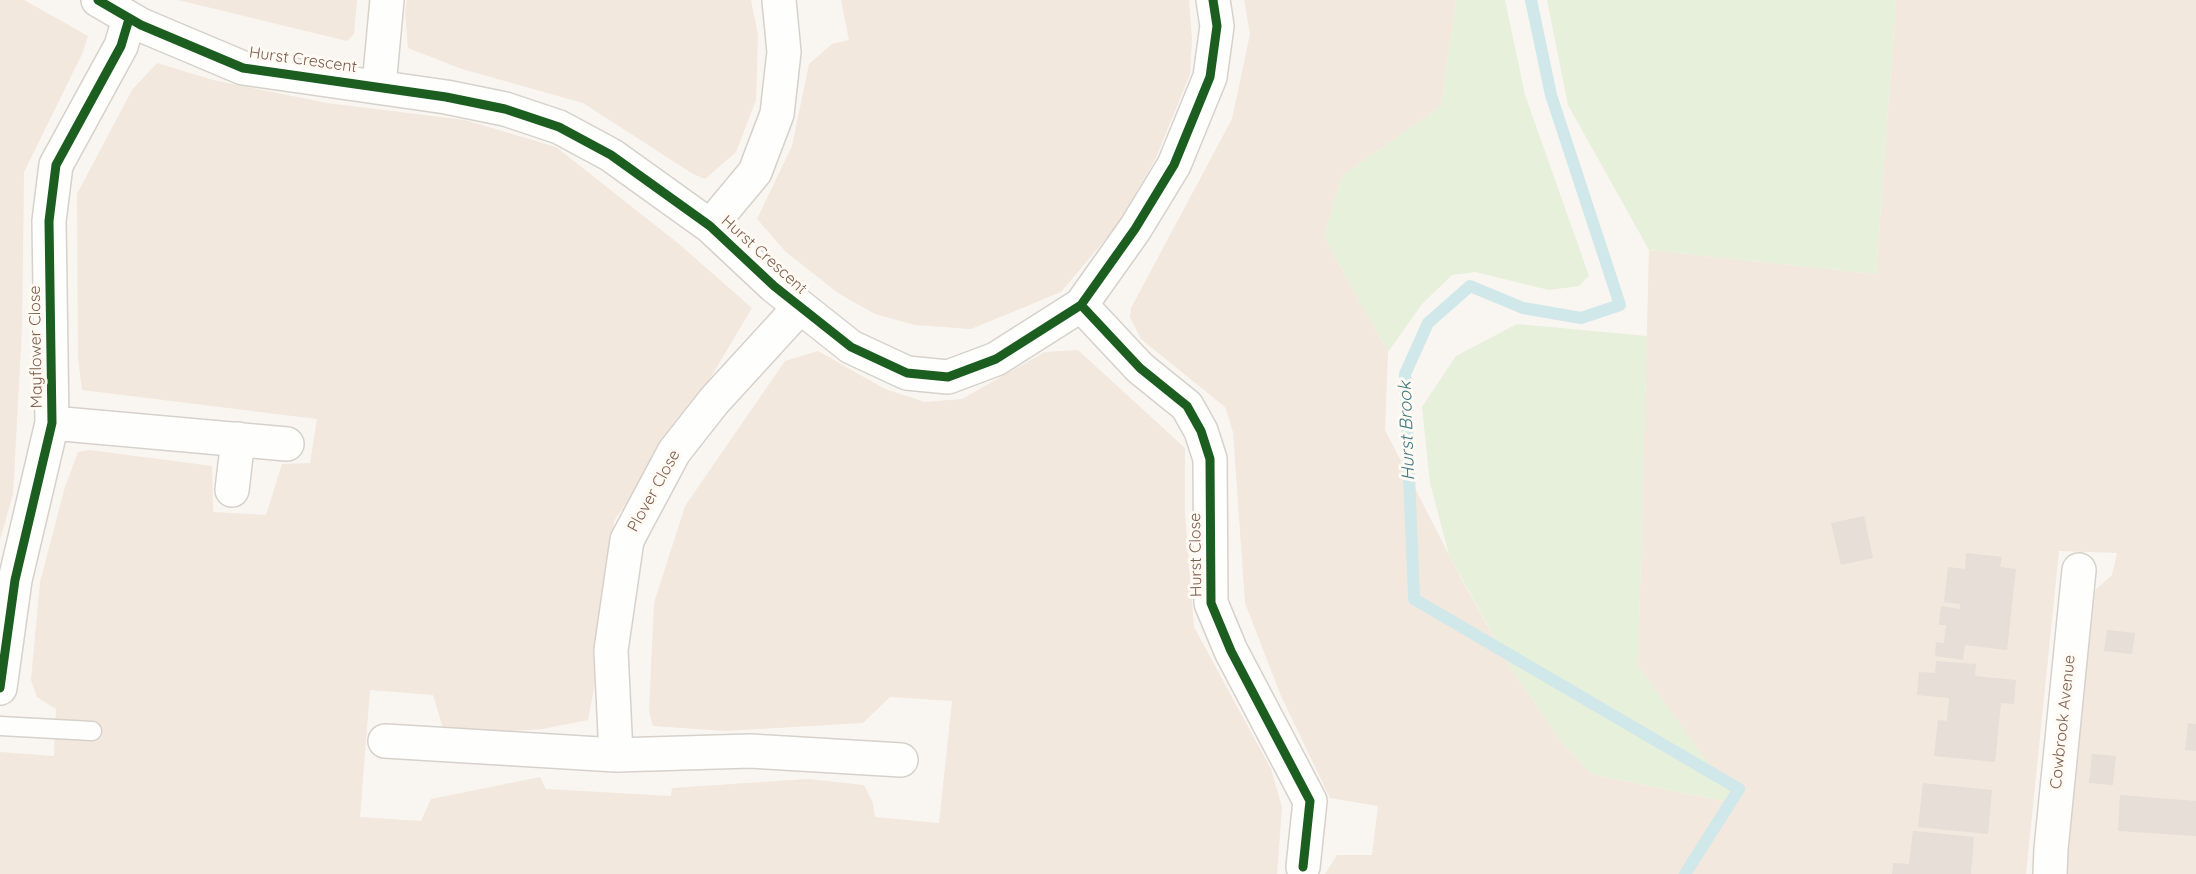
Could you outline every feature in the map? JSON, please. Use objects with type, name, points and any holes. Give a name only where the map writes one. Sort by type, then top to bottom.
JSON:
[{"type":"street","name":"Hurst Crescent","points":[[98,0],[129,19],[243,68],[379,86],[505,109],[558,127],[611,155],[710,226],[774,286],[851,347],[907,372],[948,377],[996,359],[1081,305],[1135,229],[1174,165],[1210,76],[1217,26],[1213,0]]},
{"type":"street","points":[[379,86],[387,0]]},
{"type":"street","points":[[710,226],[755,172],[777,114],[784,52],[779,0]]},
{"type":"street","name":"Mayflower Close","points":[[0,688],[15,580],[52,423],[49,220],[56,165],[121,46],[129,19]]},
{"type":"street","name":"Hurst Close","points":[[1081,305],[1140,368],[1187,406],[1201,431],[1210,459],[1211,603],[1231,651],[1310,801],[1303,867]]},
{"type":"street","name":"Plover Close","points":[[616,755],[611,650],[627,540],[674,452],[714,401],[800,307]]},
{"type":"street","name":"Mayflower Close","points":[[52,423],[287,444]]},
{"type":"street","points":[[232,490],[238,439]]},
{"type":"street","name":"Cowbrook Avenue","points":[[2050,874],[2079,570]]},
{"type":"street","points":[[385,741],[616,755],[750,751],[901,760]]},
{"type":"lane","points":[[0,726],[92,731]]},
{"type":"shaded area","points":[[0,0],[24,0],[88,36],[83,52],[24,172],[22,329],[13,494],[0,540]]},
{"type":"shaded area","points":[[178,0],[357,0],[354,34],[347,41]]},
{"type":"shaded area","points":[[407,0],[751,0],[758,35],[756,100],[736,152],[705,179],[693,174],[583,103],[462,69],[408,48],[405,12]]},
{"type":"shaded area","points":[[841,0],[1189,0],[1192,40],[1190,74],[1155,160],[1118,224],[1061,292],[971,329],[915,325],[875,314],[838,293],[786,252],[757,219],[792,146],[809,64],[832,44],[849,40]]},
{"type":"shaded area","points":[[1244,0],[1456,0],[1441,106],[1342,176],[1324,237],[1388,352],[1385,430],[1462,580],[1514,673],[1561,741],[1591,774],[1737,804],[1638,666],[1649,250],[1876,274],[1896,0],[2196,0],[2196,874],[2066,874],[2093,592],[2112,575],[2117,553],[2059,551],[2026,874],[1325,874],[1337,855],[1372,855],[1378,806],[1330,798],[1281,696],[1245,603],[1233,432],[1225,407],[1141,339],[1130,317],[1131,308],[1232,119],[1250,34]]},
{"type":"shaded area","points":[[157,63],[213,80],[327,103],[465,120],[556,147],[679,244],[752,308],[696,402],[614,521],[604,636],[588,720],[542,729],[445,735],[433,695],[370,690],[360,817],[421,821],[431,799],[540,777],[546,789],[671,796],[672,788],[807,779],[864,785],[873,803],[875,817],[939,823],[952,701],[890,697],[863,723],[725,731],[653,726],[649,712],[654,603],[685,506],[785,361],[818,351],[885,389],[925,402],[962,399],[1045,352],[1078,350],[1185,448],[1185,514],[1194,627],[1271,769],[1282,807],[1277,874],[0,874],[0,752],[54,756],[56,709],[37,697],[31,680],[40,582],[65,487],[78,452],[90,450],[212,466],[213,512],[266,515],[282,464],[310,463],[317,419],[82,390],[78,358],[77,194],[132,90]]},
{"type":"green space","points":[[1456,0],[1505,0],[1525,95],[1589,276],[1579,286],[1549,290],[1475,272],[1452,275],[1422,304],[1388,352],[1324,237],[1342,176],[1441,106]]},
{"type":"green space","points":[[1547,0],[1896,0],[1876,274],[1649,250],[1568,105]]},
{"type":"green space","points":[[1517,324],[1647,336],[1638,666],[1738,804],[1591,774],[1561,741],[1514,673],[1449,555],[1430,483],[1422,407],[1456,356]]},
{"type":"building","points":[[1864,516],[1873,558],[1841,565],[1831,523]]},
{"type":"building","points":[[1966,553],[2002,557],[2000,567],[2016,569],[2007,650],[1965,645],[1963,660],[1935,656],[1936,642],[1944,643],[1946,625],[1939,625],[1941,606],[1960,609],[1960,604],[1944,602],[1948,567],[1965,569]]},
{"type":"building","points":[[2107,630],[2135,633],[2132,654],[2104,651]]},
{"type":"building","points":[[1936,661],[1976,664],[1975,676],[2016,680],[2014,704],[2001,703],[1995,762],[1934,756],[1938,720],[1947,721],[1949,698],[1917,695],[1919,672],[1935,673]]},
{"type":"building","points":[[2188,723],[2196,724],[2196,751],[2185,750]]},
{"type":"building","points":[[2092,754],[2116,756],[2113,785],[2089,783]]},
{"type":"building","points":[[1923,783],[1992,790],[1988,834],[1918,827]]},
{"type":"building","points":[[2120,795],[2196,801],[2196,836],[2118,831]]},
{"type":"building","points":[[1913,831],[1974,837],[1971,874],[1892,874],[1893,863],[1909,864]]},
{"type":"waterway","name":"Hurst Brook","points":[[1531,0],[1551,95],[1620,305],[1581,318],[1523,308],[1470,286],[1428,323],[1405,374],[1414,599],[1739,789],[1685,874]]},
{"type":"cycle path","points":[[98,0],[141,25],[243,68],[446,97],[505,109],[559,127],[611,155],[710,226],[774,286],[851,347],[907,373],[948,377],[996,359],[1081,305],[1135,229],[1174,165],[1210,77],[1217,26],[1213,0]]},
{"type":"cycle path","points":[[0,688],[15,580],[52,423],[49,221],[56,165],[121,46],[129,19]]},
{"type":"cycle path","points":[[1081,305],[1140,368],[1187,406],[1201,431],[1210,459],[1211,603],[1231,651],[1310,801],[1303,867]]}]
